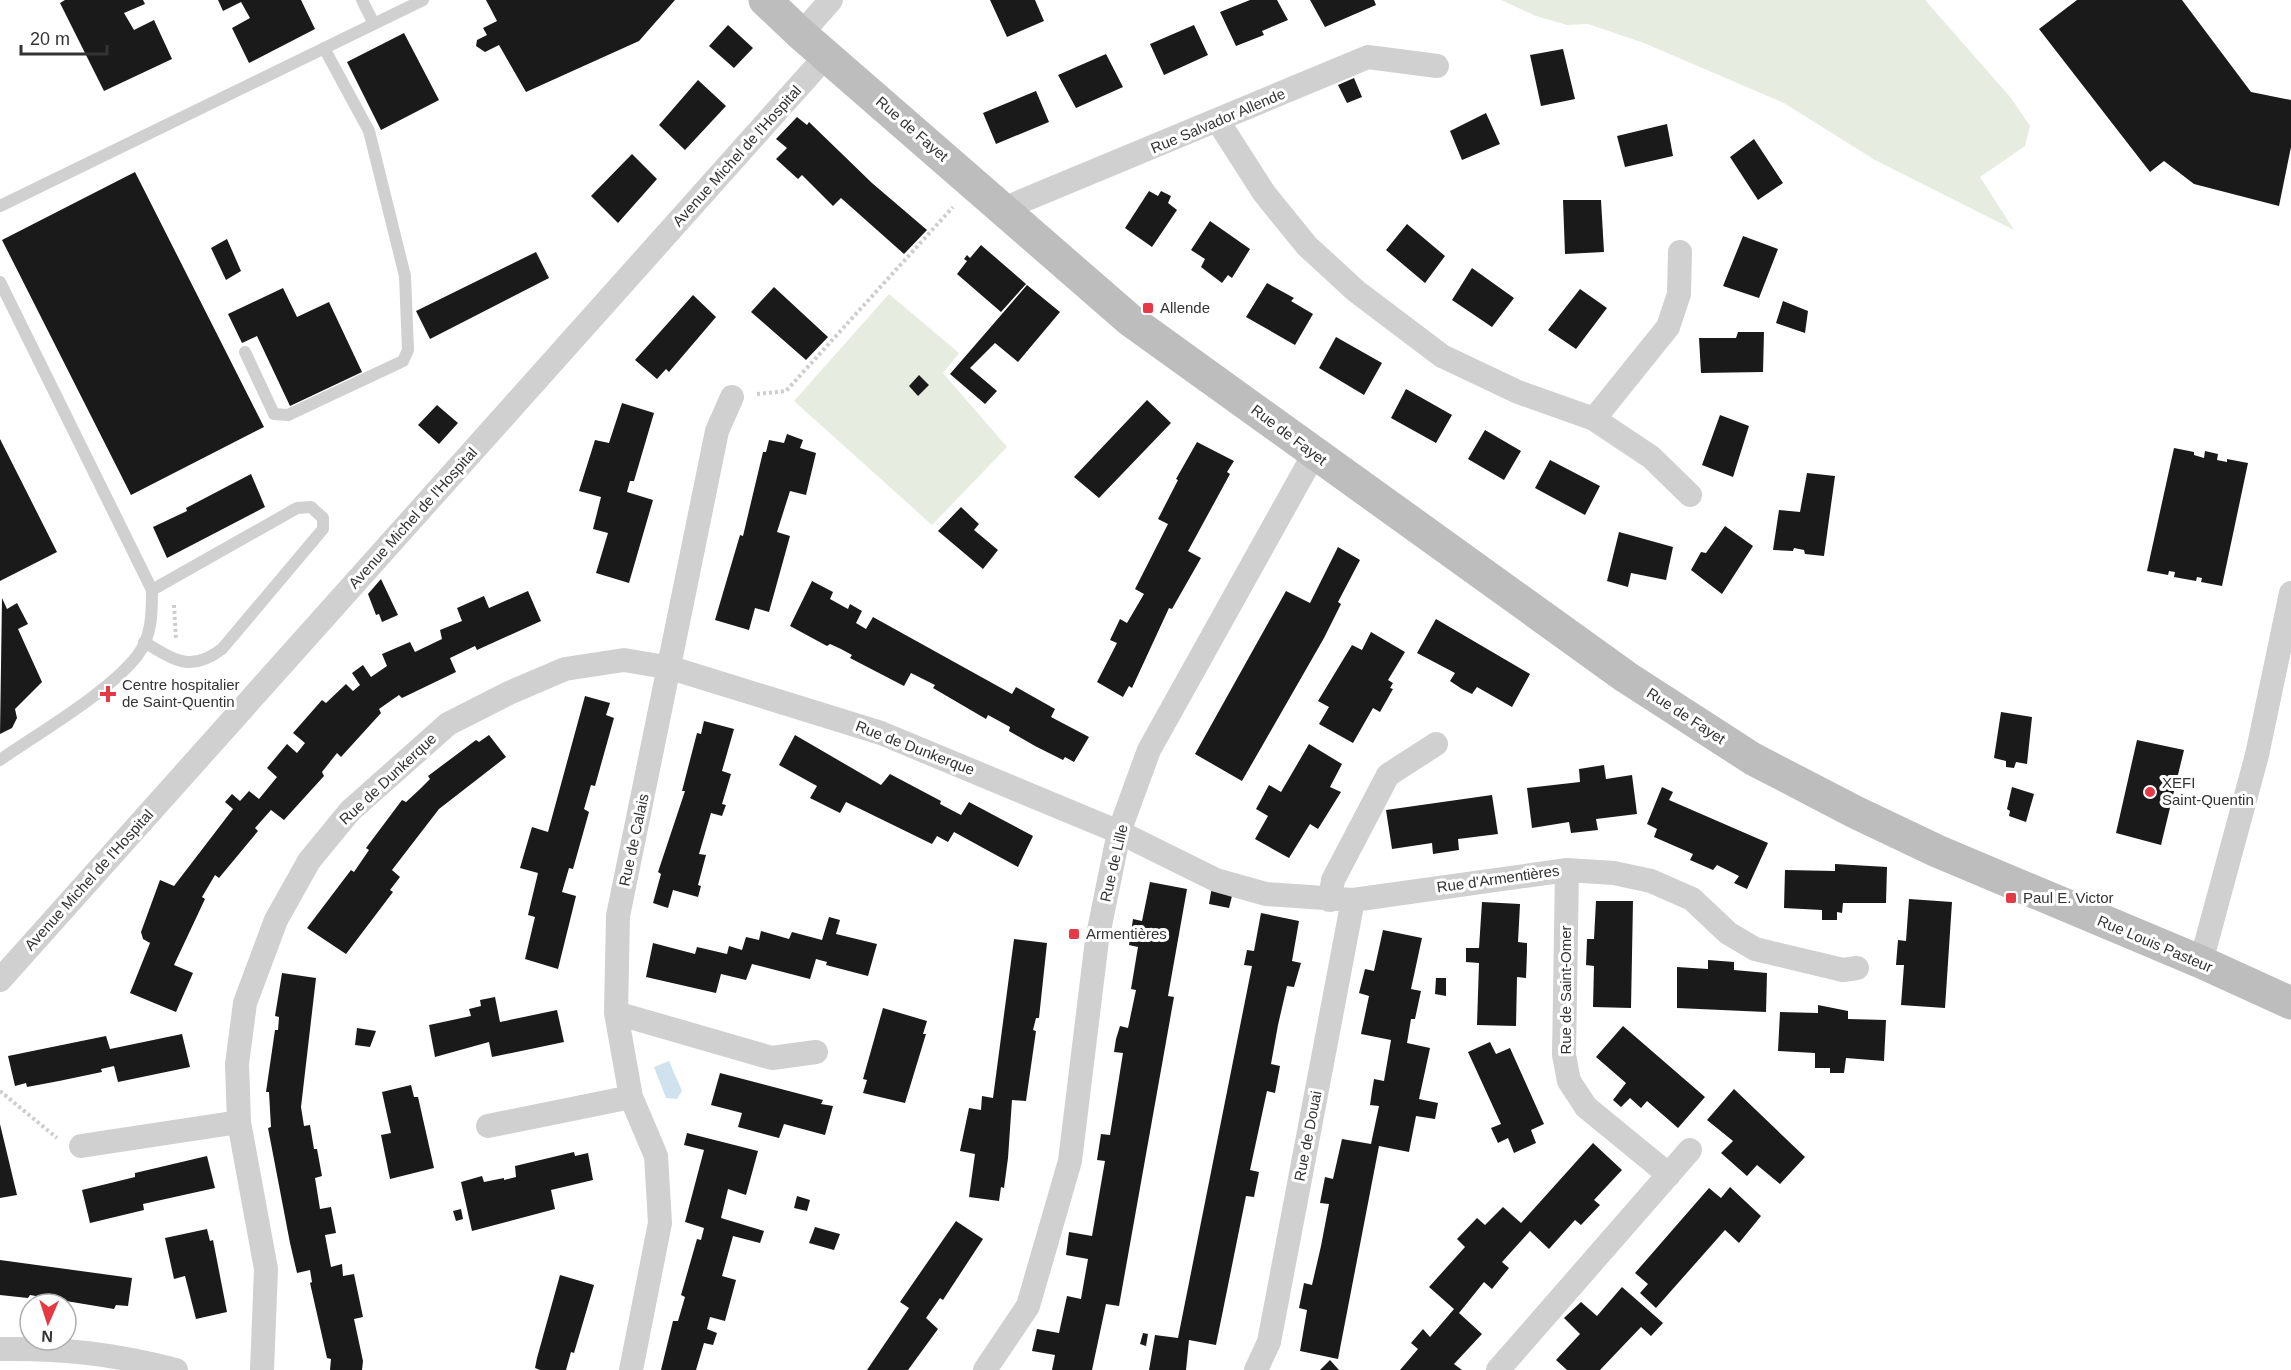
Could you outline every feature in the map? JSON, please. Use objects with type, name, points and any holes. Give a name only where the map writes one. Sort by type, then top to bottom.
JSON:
[{"type":"main road","name":"Rue de Fayet","points":[[765,0],[826,56],[1130,320],[1626,677],[1753,759],[1855,812]]},
{"type":"main road","name":"Rue Louis Pasteur","points":[[1855,812],[2067,907],[2201,962],[2291,1003]]},
{"type":"street","points":[[801,34],[831,0]]},
{"type":"street","name":"Avenue Michel de l'Hospital","points":[[0,980],[826,56]]},
{"type":"street","name":"Rue Salvador Allende","points":[[1003,209],[1218,122],[1368,57],[1437,66]]},
{"type":"street","points":[[1218,122],[1271,202],[1307,246],[1356,291],[1442,356],[1518,392],[1594,419],[1651,457],[1690,495]]},
{"type":"street","points":[[1594,419],[1668,327],[1679,294],[1680,252]]},
{"type":"street","points":[[670,668],[717,431],[732,397]]},
{"type":"street","name":"Rue de Lille","points":[[985,1370],[1028,1306],[1070,1161],[1097,940],[1119,832],[1149,750],[1314,454]]},
{"type":"street","points":[[2201,962],[2257,755],[2291,593]]},
{"type":"street","name":"Rue de Dunkerque","points":[[262,1370],[266,1269],[239,1122],[237,1064],[245,1003],[276,920],[309,861],[350,811],[448,724],[509,693],[565,669],[592,663],[624,660],[670,668],[881,733],[1119,832]]},
{"type":"street","name":"Rue de Calais","points":[[631,1370],[660,1223],[656,1156],[632,1097],[616,1013],[618,916],[670,668]]},
{"type":"street","points":[[1341,900],[1333,880],[1388,775],[1436,744]]},
{"type":"street","name":"Rue d'Armentières","points":[[1119,832],[1216,880],[1266,894],[1341,900],[1567,870],[1614,873],[1651,881],[1692,899],[1728,933],[1755,950],[1843,970],[1857,968]]},
{"type":"street","name":"Rue de Saint-Omer","points":[[1567,870],[1564,1055],[1569,1081],[1586,1107],[1669,1175]]},
{"type":"street","name":"Rue de Douai","points":[[1256,1370],[1269,1342],[1341,900]]},
{"type":"street","points":[[616,1013],[772,1058],[816,1052]]},
{"type":"street","points":[[488,1126],[632,1097]]},
{"type":"street","points":[[81,1146],[239,1122]]},
{"type":"street","points":[[1498,1370],[1690,1150]]},
{"type":"street","points":[[0,1348],[51,1348],[120,1356],[176,1370]]},
{"type":"lane","points":[[362,0],[374,24]]},
{"type":"lane","points":[[0,206],[423,0]]},
{"type":"lane","points":[[245,352],[274,414],[288,415],[403,361],[408,350],[405,276],[369,131],[324,48]]},
{"type":"lane","points":[[0,282],[152,590],[152,621],[137,656],[105,686],[0,760]]},
{"type":"lane","points":[[144,642],[176,659],[193,664],[206,661],[222,649],[324,529],[323,518],[311,507],[297,508],[152,590]]},
{"type":"path","points":[[732,397],[786,390],[974,184]]},
{"type":"path","points":[[0,1091],[68,1148],[81,1146]]},
{"type":"shaded area","points":[[1501,0],[1925,0],[2011,98],[2030,126],[2025,146],[1980,177],[2014,230],[1875,160],[1784,103],[1644,43],[1588,24],[1567,25],[1536,16]]},
{"type":"shaded area","points":[[889,294],[959,353],[943,373],[1007,447],[932,525],[794,401]]},
{"type":"water","points":[[669,1061],[682,1091],[677,1099],[666,1098],[654,1067]]},
{"type":"building","points":[[65,0],[143,0],[145,4],[124,13],[134,30],[154,20],[172,59],[104,91],[60,3]]},
{"type":"building","points":[[218,0],[301,0],[315,29],[249,63],[232,28],[250,18],[241,2],[223,11]]},
{"type":"building","points":[[486,0],[675,0],[639,41],[526,92],[499,45],[485,52],[476,46],[477,40],[487,35],[483,28],[497,21]]},
{"type":"building","points":[[990,0],[1035,0],[1044,21],[1007,37]]},
{"type":"building","points":[[1250,0],[1277,0],[1288,20],[1262,31],[1264,35],[1236,46],[1220,12]]},
{"type":"building","points":[[1310,0],[1374,0],[1376,5],[1325,27]]},
{"type":"building","points":[[2077,0],[2182,0],[2251,92],[2291,100],[2291,147],[2279,206],[2194,184],[2164,161],[2150,172],[2039,29]]},
{"type":"building","points":[[728,25],[753,48],[734,68],[709,46]]},
{"type":"building","points":[[1194,25],[1208,55],[1164,75],[1150,44]]},
{"type":"building","points":[[404,33],[439,100],[381,130],[347,62]]},
{"type":"building","points":[[1563,49],[1575,99],[1541,106],[1530,55]]},
{"type":"building","points":[[1106,54],[1123,87],[1076,108],[1058,75]]},
{"type":"building","points":[[1354,78],[1362,97],[1347,103],[1338,85]]},
{"type":"building","points":[[698,80],[726,106],[685,150],[659,125]]},
{"type":"building","points":[[1036,91],[1049,122],[996,144],[983,113]]},
{"type":"building","points":[[1486,113],[1500,144],[1462,160],[1450,131]]},
{"type":"building","points":[[797,117],[807,125],[809,122],[872,183],[927,230],[904,254],[841,198],[833,206],[802,175],[798,179],[776,159],[787,148],[776,139]]},
{"type":"building","points":[[1667,124],[1673,156],[1625,167],[1617,136]]},
{"type":"building","points":[[1754,139],[1783,183],[1758,200],[1730,157]]},
{"type":"building","points":[[632,154],[657,179],[618,223],[591,196]]},
{"type":"building","points":[[135,172],[264,427],[131,495],[2,240]]},
{"type":"building","points":[[1149,191],[1158,196],[1161,191],[1171,196],[1168,203],[1177,210],[1152,247],[1125,228]]},
{"type":"building","points":[[1563,200],[1601,200],[1604,252],[1565,254]]},
{"type":"building","points":[[1210,221],[1250,249],[1232,278],[1228,275],[1222,283],[1201,267],[1205,259],[1191,250]]},
{"type":"building","points":[[1407,224],[1445,256],[1425,283],[1386,250]]},
{"type":"building","points":[[1743,236],[1778,249],[1759,298],[1723,286]]},
{"type":"building","points":[[227,239],[241,271],[226,280],[211,248]]},
{"type":"building","points":[[981,245],[1026,284],[1001,312],[957,274],[967,261],[964,259],[967,255],[970,258]]},
{"type":"building","points":[[536,252],[549,278],[430,339],[416,311]]},
{"type":"building","points":[[1472,268],[1514,298],[1492,327],[1452,300]]},
{"type":"building","points":[[1267,283],[1294,298],[1291,301],[1313,314],[1295,345],[1246,317]]},
{"type":"building","points":[[1027,285],[1060,312],[1018,362],[995,343],[970,368],[997,391],[985,404],[950,374]]},
{"type":"building","points":[[774,287],[828,337],[806,360],[751,312]]},
{"type":"building","points":[[283,288],[297,317],[329,302],[362,372],[290,406],[257,336],[242,343],[228,314]]},
{"type":"building","points":[[1580,289],[1607,308],[1576,349],[1548,330]]},
{"type":"building","points":[[693,295],[716,317],[669,372],[666,369],[657,379],[635,360]]},
{"type":"building","points":[[1783,301],[1808,311],[1805,333],[1776,323]]},
{"type":"building","points":[[1738,332],[1764,332],[1763,372],[1701,373],[1699,338],[1736,338]]},
{"type":"building","points":[[1336,337],[1382,363],[1364,395],[1319,368]]},
{"type":"building","points":[[919,375],[929,385],[918,396],[909,386]]},
{"type":"building","points":[[1406,389],[1452,415],[1436,443],[1391,418]]},
{"type":"building","points":[[1147,400],[1171,423],[1099,498],[1074,477]]},
{"type":"building","points":[[622,403],[654,413],[634,481],[630,481],[627,492],[653,500],[629,583],[596,573],[608,533],[593,529],[601,497],[579,491],[595,440],[609,443]]},
{"type":"building","points":[[437,405],[458,423],[439,444],[418,425]]},
{"type":"building","points":[[1720,415],[1749,426],[1733,477],[1702,465]]},
{"type":"building","points":[[1485,430],[1521,451],[1504,480],[1468,459]]},
{"type":"building","points":[[787,434],[803,440],[800,448],[816,453],[806,495],[790,491],[777,532],[790,536],[769,612],[755,608],[749,630],[715,620],[740,535],[743,536],[763,452],[766,452],[769,440],[784,443]]},
{"type":"building","points":[[0,439],[57,552],[0,581]]},
{"type":"building","points":[[1197,442],[1234,461],[1227,472],[1230,474],[1188,551],[1201,558],[1172,609],[1169,608],[1132,688],[1129,686],[1123,697],[1097,682],[1117,643],[1110,640],[1120,619],[1127,623],[1144,594],[1135,589],[1168,524],[1158,519],[1178,480],[1176,479]]},
{"type":"building","points":[[2174,448],[2194,452],[2194,455],[2204,458],[2205,451],[2218,454],[2217,460],[2227,462],[2227,459],[2248,463],[2222,586],[2201,582],[2202,578],[2197,577],[2196,581],[2174,577],[2175,572],[2169,571],[2168,575],[2147,571]]},
{"type":"building","points":[[1550,460],[1600,486],[1585,515],[1535,488]]},
{"type":"building","points":[[1807,473],[1835,476],[1824,556],[1805,554],[1804,550],[1794,548],[1793,551],[1773,550],[1779,510],[1800,512]]},
{"type":"building","points":[[251,474],[265,507],[167,558],[153,527],[187,511],[186,508]]},
{"type":"building","points":[[961,507],[979,524],[974,530],[998,550],[983,569],[938,531]]},
{"type":"building","points":[[1725,526],[1753,546],[1722,594],[1691,570],[1701,552],[1706,553]]},
{"type":"building","points":[[1619,532],[1673,547],[1666,580],[1631,573],[1628,587],[1607,581]]},
{"type":"building","points":[[1338,547],[1360,560],[1338,602],[1341,604],[1324,638],[1242,781],[1195,754],[1286,591],[1310,603]]},
{"type":"building","points":[[381,579],[398,615],[382,622],[379,614],[376,615],[368,594]]},
{"type":"building","points":[[812,581],[833,592],[830,599],[848,609],[850,604],[862,611],[856,623],[866,629],[873,617],[1012,694],[1016,687],[1055,709],[1051,717],[1089,737],[1074,762],[1065,757],[1063,760],[1035,746],[1009,731],[1010,727],[988,715],[986,719],[933,688],[935,685],[911,673],[904,686],[850,658],[852,655],[841,649],[830,644],[827,646],[790,626]]},
{"type":"building","points":[[528,591],[541,621],[477,650],[475,646],[450,658],[456,672],[402,698],[399,695],[379,709],[381,713],[341,757],[337,753],[322,772],[324,776],[284,820],[271,810],[255,828],[258,831],[219,878],[215,875],[202,897],[205,899],[174,965],[193,973],[176,1012],[130,993],[150,943],[143,939],[141,932],[160,880],[174,886],[233,809],[225,802],[232,794],[240,801],[249,791],[259,799],[277,777],[267,768],[287,744],[297,753],[305,743],[293,733],[322,700],[326,703],[346,684],[353,691],[360,685],[352,673],[363,665],[371,677],[387,666],[382,654],[410,642],[415,652],[442,639],[440,630],[462,621],[457,608],[484,596],[489,608]]},
{"type":"building","points":[[2,598],[7,609],[17,603],[28,624],[18,629],[42,682],[15,709],[17,718],[12,728],[0,734]]},
{"type":"building","points":[[1436,619],[1530,674],[1512,707],[1477,687],[1472,694],[1462,689],[1450,681],[1455,673],[1417,653]]},
{"type":"building","points":[[1371,632],[1405,652],[1388,680],[1393,683],[1390,688],[1393,689],[1380,712],[1373,708],[1353,743],[1319,724],[1329,707],[1318,701],[1352,645],[1362,650]]},
{"type":"building","points":[[585,696],[610,703],[606,715],[614,718],[595,786],[591,785],[584,809],[589,812],[573,869],[569,868],[562,892],[576,896],[558,969],[525,959],[535,917],[528,915],[538,873],[520,868],[532,827],[548,832]]},
{"type":"building","points":[[2001,712],[2032,717],[2027,764],[2016,762],[2014,768],[2006,767],[2006,761],[1994,758]]},
{"type":"building","points":[[704,721],[734,729],[722,771],[731,774],[722,804],[726,805],[722,816],[711,813],[699,854],[706,855],[698,885],[701,886],[698,897],[673,890],[668,908],[653,903],[661,874],[658,872],[685,791],[682,791],[697,733],[701,734]]},
{"type":"building","points":[[489,735],[506,757],[439,809],[392,870],[400,877],[390,890],[393,892],[346,954],[307,928],[351,870],[354,872],[369,850],[366,848],[402,800],[406,802],[430,779],[428,776],[476,740],[479,742]]},
{"type":"building","points":[[795,735],[881,785],[890,774],[941,801],[940,804],[961,815],[969,802],[1033,836],[1018,867],[954,832],[948,842],[937,836],[932,844],[846,802],[840,813],[810,798],[817,786],[779,765]]},
{"type":"building","name":"XEFI Saint-Quentin","points":[[2137,740],[2184,750],[2161,845],[2116,833]]},
{"type":"building","points":[[1309,744],[1342,764],[1330,787],[1341,792],[1318,829],[1310,824],[1289,858],[1255,839],[1268,816],[1256,809],[1269,785],[1281,792]]},
{"type":"building","points":[[1604,765],[1606,779],[1632,775],[1637,814],[1596,819],[1598,830],[1571,833],[1569,822],[1532,828],[1527,788],[1580,782],[1579,769]]},
{"type":"building","points":[[1662,787],[1673,792],[1669,800],[1768,843],[1747,889],[1734,883],[1739,876],[1717,865],[1713,870],[1690,860],[1693,854],[1654,837],[1657,829],[1647,824]]},
{"type":"building","points":[[2012,787],[2034,794],[2026,822],[2009,816],[2010,811],[2007,809]]},
{"type":"building","points":[[1492,795],[1498,834],[1458,839],[1459,850],[1433,854],[1432,843],[1392,849],[1386,810]]},
{"type":"building","points":[[1835,864],[1887,867],[1886,903],[1843,903],[1842,913],[1837,912],[1837,920],[1822,920],[1822,910],[1784,908],[1785,870],[1835,871]]},
{"type":"building","points":[[1150,882],[1187,889],[1168,996],[1174,997],[1119,1306],[1106,1304],[1092,1370],[1052,1370],[1055,1355],[1032,1351],[1037,1329],[1059,1333],[1067,1296],[1081,1299],[1088,1259],[1066,1255],[1069,1232],[1092,1236],[1105,1161],[1097,1160],[1101,1134],[1110,1135],[1123,1053],[1114,1052],[1116,1039],[1120,1026],[1128,1028],[1136,990],[1131,989],[1138,947],[1129,945],[1133,919],[1142,921]]},
{"type":"building","points":[[1212,886],[1233,892],[1229,908],[1209,904]]},
{"type":"building","points":[[1909,899],[1952,902],[1945,1008],[1901,1005],[1904,965],[1896,965],[1898,940],[1906,941]]},
{"type":"building","points":[[1596,901],[1633,901],[1631,1008],[1593,1007],[1594,966],[1586,965],[1587,939],[1594,939]]},
{"type":"building","points":[[1482,902],[1520,904],[1518,942],[1527,943],[1527,951],[1526,978],[1517,977],[1516,1026],[1477,1025],[1479,963],[1466,962],[1466,948],[1479,948]]},
{"type":"building","points":[[1261,913],[1299,921],[1292,961],[1301,963],[1294,987],[1287,986],[1278,1025],[1271,1064],[1280,1066],[1275,1093],[1267,1091],[1250,1170],[1259,1172],[1254,1197],[1246,1196],[1216,1345],[1189,1340],[1186,1370],[1149,1370],[1155,1335],[1178,1338],[1252,966],[1244,965],[1247,950],[1254,951]]},
{"type":"building","points":[[829,917],[840,920],[836,934],[877,944],[868,976],[826,965],[827,962],[816,959],[810,979],[752,964],[746,980],[721,974],[716,993],[646,977],[653,943],[695,954],[697,947],[727,954],[729,946],[742,950],[746,937],[759,940],[761,931],[789,939],[792,932],[822,940]]},
{"type":"building","points":[[1383,930],[1422,938],[1411,989],[1421,991],[1415,1019],[1411,1019],[1407,1043],[1430,1048],[1419,1099],[1438,1103],[1435,1119],[1416,1116],[1409,1152],[1379,1146],[1338,1359],[1300,1351],[1307,1310],[1299,1308],[1304,1283],[1312,1285],[1321,1246],[1329,1204],[1320,1203],[1325,1177],[1333,1179],[1342,1139],[1371,1144],[1379,1106],[1370,1105],[1374,1079],[1384,1081],[1391,1040],[1361,1034],[1369,996],[1359,993],[1365,969],[1374,971]]},
{"type":"building","points":[[1014,939],[1047,943],[1039,1018],[1036,1018],[1033,1030],[1036,1031],[1026,1101],[1012,1100],[1008,1158],[1004,1188],[1001,1187],[999,1201],[969,1197],[975,1154],[960,1151],[969,1108],[981,1110],[982,1096],[993,1098]]},
{"type":"building","points":[[1708,960],[1734,962],[1734,970],[1767,973],[1766,1012],[1677,1008],[1677,967],[1708,969]]},
{"type":"building","points":[[282,973],[316,978],[301,1107],[304,1126],[310,1125],[314,1149],[317,1149],[322,1176],[315,1178],[320,1209],[331,1207],[336,1233],[325,1235],[331,1267],[342,1264],[343,1276],[354,1274],[363,1317],[354,1319],[363,1361],[362,1370],[330,1370],[331,1359],[327,1358],[310,1283],[312,1282],[310,1270],[297,1273],[290,1243],[268,1128],[271,1127],[269,1092],[266,1092],[275,1030],[278,1030],[279,1017],[275,1016]]},
{"type":"building","points":[[1436,978],[1446,978],[1446,996],[1435,994]]},
{"type":"building","points":[[495,997],[500,1022],[557,1010],[564,1042],[492,1057],[489,1042],[435,1057],[429,1025],[471,1016],[469,1009],[481,1006],[480,1000]]},
{"type":"building","points":[[1818,1005],[1848,1011],[1848,1019],[1886,1020],[1884,1061],[1846,1058],[1844,1073],[1830,1073],[1830,1068],[1815,1068],[1815,1053],[1778,1051],[1780,1012],[1818,1013]]},
{"type":"building","points":[[883,1008],[927,1021],[923,1034],[926,1034],[905,1103],[863,1093],[867,1080],[863,1079]]},
{"type":"building","points":[[1623,1026],[1705,1097],[1678,1128],[1647,1101],[1641,1108],[1630,1098],[1621,1107],[1613,1100],[1626,1083],[1596,1057]]},
{"type":"building","points":[[357,1028],[376,1031],[370,1047],[355,1045]]},
{"type":"building","points":[[182,1034],[190,1067],[118,1082],[114,1066],[101,1069],[102,1072],[59,1081],[27,1087],[26,1083],[15,1086],[8,1056],[106,1036],[110,1049]]},
{"type":"building","points":[[1490,1042],[1496,1054],[1510,1048],[1544,1124],[1531,1130],[1536,1143],[1514,1153],[1508,1138],[1498,1143],[1491,1128],[1501,1124],[1468,1052]]},
{"type":"building","points":[[720,1073],[823,1100],[821,1104],[833,1106],[825,1135],[784,1124],[779,1138],[738,1127],[742,1113],[711,1105]]},
{"type":"building","points":[[411,1085],[414,1097],[418,1097],[434,1168],[390,1179],[381,1135],[391,1133],[382,1092]]},
{"type":"building","points":[[1734,1089],[1805,1157],[1780,1184],[1757,1165],[1747,1176],[1721,1153],[1733,1141],[1707,1120]]},
{"type":"building","points":[[0,1124],[17,1195],[0,1198]]},
{"type":"building","points":[[687,1133],[758,1151],[746,1195],[728,1189],[721,1218],[764,1231],[760,1243],[733,1236],[722,1276],[736,1280],[725,1321],[710,1317],[707,1329],[717,1333],[713,1345],[704,1343],[696,1370],[661,1370],[673,1321],[678,1321],[685,1297],[681,1295],[697,1239],[701,1240],[704,1228],[685,1222],[704,1150],[684,1145]]},
{"type":"building","points":[[1593,1143],[1622,1170],[1594,1200],[1600,1205],[1581,1225],[1575,1220],[1549,1249],[1530,1231],[1502,1262],[1509,1268],[1492,1289],[1484,1282],[1459,1313],[1482,1334],[1454,1364],[1462,1370],[1400,1370],[1418,1349],[1411,1343],[1423,1329],[1430,1337],[1454,1309],[1429,1287],[1465,1247],[1457,1239],[1477,1218],[1485,1225],[1503,1207],[1521,1223]]},
{"type":"building","points":[[574,1152],[575,1156],[588,1153],[593,1180],[551,1190],[555,1209],[472,1231],[461,1182],[482,1176],[484,1182],[516,1177],[515,1166]]},
{"type":"building","points":[[207,1156],[215,1188],[143,1204],[144,1210],[90,1223],[82,1190],[135,1177],[135,1173]]},
{"type":"building","points":[[1730,1187],[1761,1216],[1739,1243],[1725,1230],[1656,1308],[1640,1293],[1648,1284],[1635,1273],[1709,1188],[1721,1198]]},
{"type":"building","points":[[797,1196],[810,1200],[807,1211],[794,1208]]},
{"type":"building","points":[[461,1209],[463,1219],[456,1221],[453,1211]]},
{"type":"building","points":[[956,1221],[983,1239],[943,1300],[940,1298],[926,1318],[938,1329],[908,1370],[867,1370],[909,1308],[900,1302]]},
{"type":"building","points":[[815,1227],[840,1234],[834,1250],[809,1243]]},
{"type":"building","points":[[207,1229],[210,1241],[213,1240],[227,1312],[196,1319],[185,1276],[174,1279],[165,1238]]},
{"type":"building","points":[[0,1260],[132,1278],[128,1306],[116,1305],[114,1309],[78,1303],[78,1292],[18,1292],[18,1297],[0,1295]]},
{"type":"building","points":[[560,1275],[594,1285],[574,1353],[571,1352],[566,1370],[540,1370],[535,1368],[537,1358]]},
{"type":"building","points":[[1622,1287],[1663,1323],[1651,1336],[1641,1327],[1600,1370],[1567,1370],[1556,1360],[1580,1334],[1564,1318],[1581,1302],[1597,1316]]},
{"type":"building","points":[[1143,1333],[1148,1334],[1146,1346],[1140,1344]]},
{"type":"building","points":[[1330,1360],[1339,1370],[1320,1370]]},
{"type":"place","name":"Allende","points":[[1148,308]]},
{"type":"place","name":"Centre hospitalier de Saint-Quentin","points":[[108,694]]},
{"type":"place","name":"XEFI Saint-Quentin","points":[[2150,792]]},
{"type":"place","name":"Paul E. Victor","points":[[2011,898]]},
{"type":"place","name":"Armentières","points":[[1074,934]]}]
